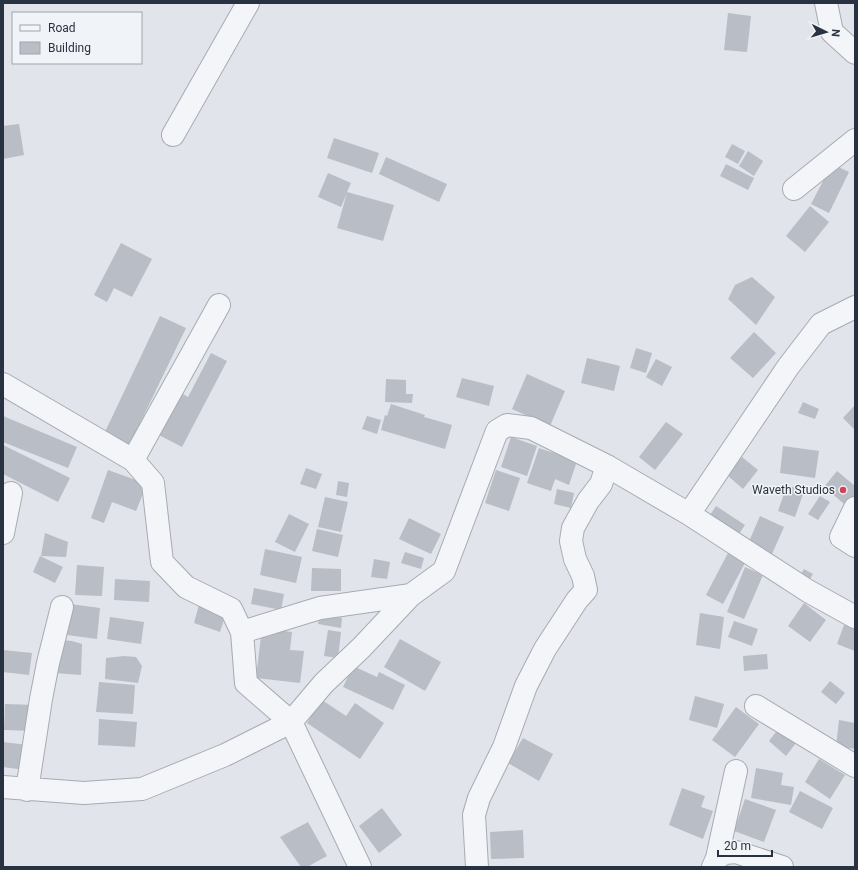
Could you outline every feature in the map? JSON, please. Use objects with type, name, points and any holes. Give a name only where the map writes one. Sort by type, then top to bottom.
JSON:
[{"type":"street","points":[[173,135],[248,3]]},
{"type":"street","points":[[826,3],[832,32],[855,53]]},
{"type":"street","points":[[794,189],[855,140]]},
{"type":"street","points":[[133,460],[219,305]]},
{"type":"street","points":[[689,514],[788,368],[821,324],[854,308]]},
{"type":"street","points":[[3,384],[133,460],[153,483],[162,562],[186,587],[231,609],[242,632],[246,683],[291,722],[360,867]]},
{"type":"street","points":[[3,787],[27,790],[84,793],[142,789],[225,755],[291,722],[324,683],[362,648],[411,595],[444,571],[497,431],[507,425],[531,428],[607,466],[689,514],[808,591],[855,617]]},
{"type":"street","points":[[477,867],[474,815],[479,798],[507,741],[526,686],[545,649],[577,600],[586,590],[583,576],[575,559],[571,541],[573,528],[588,501],[601,484],[607,466]]},
{"type":"street","points":[[3,533],[11,493]]},
{"type":"street","points":[[855,508],[841,537],[855,546]]},
{"type":"street","points":[[242,632],[320,608],[411,595]]},
{"type":"street","points":[[27,790],[41,699],[62,606]]},
{"type":"street","points":[[756,706],[855,766]]},
{"type":"street","points":[[715,862],[736,771]]},
{"type":"street","points":[[715,862],[725,853],[736,852],[782,867]]},
{"type":"building","points":[[728,13],[751,16],[747,52],[724,50]]},
{"type":"building","points":[[19,124],[24,155],[3,159],[3,126]]},
{"type":"building","points":[[334,138],[379,153],[372,173],[327,158]]},
{"type":"building","points":[[732,144],[745,151],[738,164],[725,157]]},
{"type":"building","points":[[748,151],[763,161],[754,176],[739,166]]},
{"type":"building","points":[[386,157],[447,184],[439,202],[379,174]]},
{"type":"building","points":[[726,164],[754,178],[748,190],[720,176]]},
{"type":"building","points":[[832,164],[849,172],[829,213],[811,204]]},
{"type":"building","points":[[328,173],[351,183],[347,192],[394,205],[383,241],[337,228],[347,193],[341,207],[318,197]]},
{"type":"building","points":[[810,206],[829,222],[805,252],[786,236]]},
{"type":"building","points":[[121,243],[152,259],[132,297],[114,288],[107,302],[94,295]]},
{"type":"building","points":[[752,277],[775,297],[756,325],[728,299],[735,285]]},
{"type":"building","points":[[160,316],[186,328],[129,446],[104,434]]},
{"type":"building","points":[[754,332],[776,353],[753,378],[730,358]]},
{"type":"building","points":[[636,348],[652,353],[646,373],[630,368]]},
{"type":"building","points":[[211,353],[227,361],[182,447],[157,434],[179,392],[188,397]]},
{"type":"building","points":[[587,358],[620,366],[614,391],[581,383]]},
{"type":"building","points":[[656,359],[672,367],[662,386],[646,377]]},
{"type":"building","points":[[527,374],[565,391],[550,426],[512,409]]},
{"type":"building","points":[[462,378],[494,386],[489,406],[456,397]]},
{"type":"building","points":[[386,379],[406,380],[406,394],[413,394],[412,403],[385,402]]},
{"type":"building","points":[[803,402],[819,409],[815,419],[798,413]]},
{"type":"building","points":[[391,404],[425,415],[424,417],[452,425],[445,449],[381,430],[385,415],[387,416]]},
{"type":"building","points":[[855,405],[855,430],[843,418]]},
{"type":"building","points":[[3,416],[77,447],[68,468],[3,442]]},
{"type":"building","points":[[367,416],[381,420],[377,434],[362,429]]},
{"type":"building","points":[[666,422],[683,434],[655,470],[639,457]]},
{"type":"building","points":[[511,437],[537,446],[527,476],[501,467]]},
{"type":"building","points":[[3,445],[70,478],[58,502],[3,474]]},
{"type":"building","points":[[783,446],[819,451],[815,478],[780,473]]},
{"type":"building","points":[[539,448],[577,461],[569,485],[555,479],[551,491],[527,483]]},
{"type":"building","points":[[742,457],[758,470],[743,489],[727,475]]},
{"type":"building","points":[[306,468],[322,474],[316,489],[300,484]]},
{"type":"building","points":[[108,470],[147,484],[136,511],[112,502],[104,523],[91,518]]},
{"type":"building","points":[[496,470],[520,478],[509,511],[485,503]]},
{"type":"building","points":[[837,471],[855,486],[855,501],[849,508],[824,487]]},
{"type":"building","points":[[338,481],[349,483],[347,497],[336,495]]},
{"type":"building","points":[[787,485],[804,491],[795,517],[778,511]]},
{"type":"building","points":[[557,489],[574,493],[571,508],[554,504]]},
{"type":"building","points":[[820,496],[830,502],[818,520],[808,514]]},
{"type":"building","points":[[325,497],[348,502],[341,532],[318,527]]},
{"type":"building","points":[[716,506],[745,525],[737,537],[708,518]]},
{"type":"building","points":[[289,514],[309,524],[295,552],[275,542]]},
{"type":"building","points":[[760,516],[784,527],[772,554],[748,544]]},
{"type":"building","points":[[409,518],[441,534],[431,554],[399,539]]},
{"type":"building","points":[[317,529],[343,535],[338,557],[312,551]]},
{"type":"building","points":[[45,533],[68,542],[66,557],[41,556]]},
{"type":"building","points":[[265,549],[302,557],[296,583],[260,575]]},
{"type":"building","points":[[729,551],[746,561],[723,604],[706,595]]},
{"type":"building","points":[[405,552],[424,558],[421,569],[401,563]]},
{"type":"building","points":[[40,556],[63,567],[55,583],[33,572]]},
{"type":"building","points":[[374,559],[390,562],[387,579],[371,577]]},
{"type":"building","points":[[77,565],[104,567],[102,596],[75,595]]},
{"type":"building","points":[[745,567],[763,575],[744,619],[727,612]]},
{"type":"building","points":[[312,568],[341,569],[341,591],[311,591]]},
{"type":"building","points":[[804,569],[813,574],[806,585],[797,580]]},
{"type":"building","points":[[115,579],[150,581],[149,602],[114,600]]},
{"type":"building","points":[[254,588],[284,594],[281,610],[251,604]]},
{"type":"building","points":[[804,603],[826,620],[810,642],[788,626]]},
{"type":"building","points":[[70,604],[100,608],[97,639],[67,635]]},
{"type":"building","points":[[199,605],[226,613],[220,632],[194,623]]},
{"type":"building","points":[[700,613],[724,617],[720,649],[696,645]]},
{"type":"building","points":[[320,614],[342,618],[341,628],[318,624]]},
{"type":"building","points":[[110,617],[144,622],[141,644],[107,639]]},
{"type":"building","points":[[734,621],[758,629],[752,646],[728,637]]},
{"type":"building","points":[[844,625],[855,629],[855,651],[837,644]]},
{"type":"building","points":[[262,628],[292,632],[290,650],[304,651],[300,683],[256,678]]},
{"type":"building","points":[[328,630],[341,632],[338,658],[324,656]]},
{"type":"building","points":[[400,639],[441,662],[425,691],[384,667]]},
{"type":"building","points":[[60,640],[82,644],[81,675],[55,673]]},
{"type":"building","points":[[3,650],[32,653],[29,675],[3,672]]},
{"type":"building","points":[[767,654],[768,669],[744,671],[743,656]]},
{"type":"building","points":[[124,656],[136,657],[142,666],[138,683],[105,679],[106,658]]},
{"type":"building","points":[[353,666],[377,677],[379,672],[405,685],[393,710],[343,687]]},
{"type":"building","points":[[830,681],[845,693],[836,704],[821,692]]},
{"type":"building","points":[[99,682],[135,685],[133,714],[96,712]]},
{"type":"building","points":[[695,696],[724,704],[717,728],[689,720]]},
{"type":"building","points":[[322,700],[346,716],[355,703],[384,723],[360,759],[307,723]]},
{"type":"building","points":[[5,704],[35,705],[34,731],[4,730]]},
{"type":"building","points":[[736,707],[759,724],[735,757],[712,740]]},
{"type":"building","points":[[99,719],[137,722],[135,747],[98,745]]},
{"type":"building","points":[[839,720],[855,723],[855,749],[836,746]]},
{"type":"building","points":[[779,728],[796,743],[786,756],[769,741]]},
{"type":"building","points":[[523,738],[553,754],[539,781],[508,763]]},
{"type":"building","points":[[3,742],[28,745],[25,770],[3,767]]},
{"type":"building","points":[[819,759],[845,775],[830,799],[805,782]]},
{"type":"building","points":[[756,768],[783,773],[781,785],[794,787],[791,805],[751,798]]},
{"type":"building","points":[[682,788],[705,796],[701,807],[713,811],[703,839],[669,825]]},
{"type":"building","points":[[800,791],[833,808],[822,829],[789,812]]},
{"type":"building","points":[[745,799],[776,810],[764,842],[734,831]]},
{"type":"building","points":[[382,808],[402,835],[379,853],[359,826]]},
{"type":"building","points":[[308,822],[327,856],[307,867],[301,867],[280,837]]},
{"type":"building","points":[[523,830],[524,858],[491,859],[490,832]]},
{"type":"place","name":"Waveth Studios","points":[[843,490]]}]
